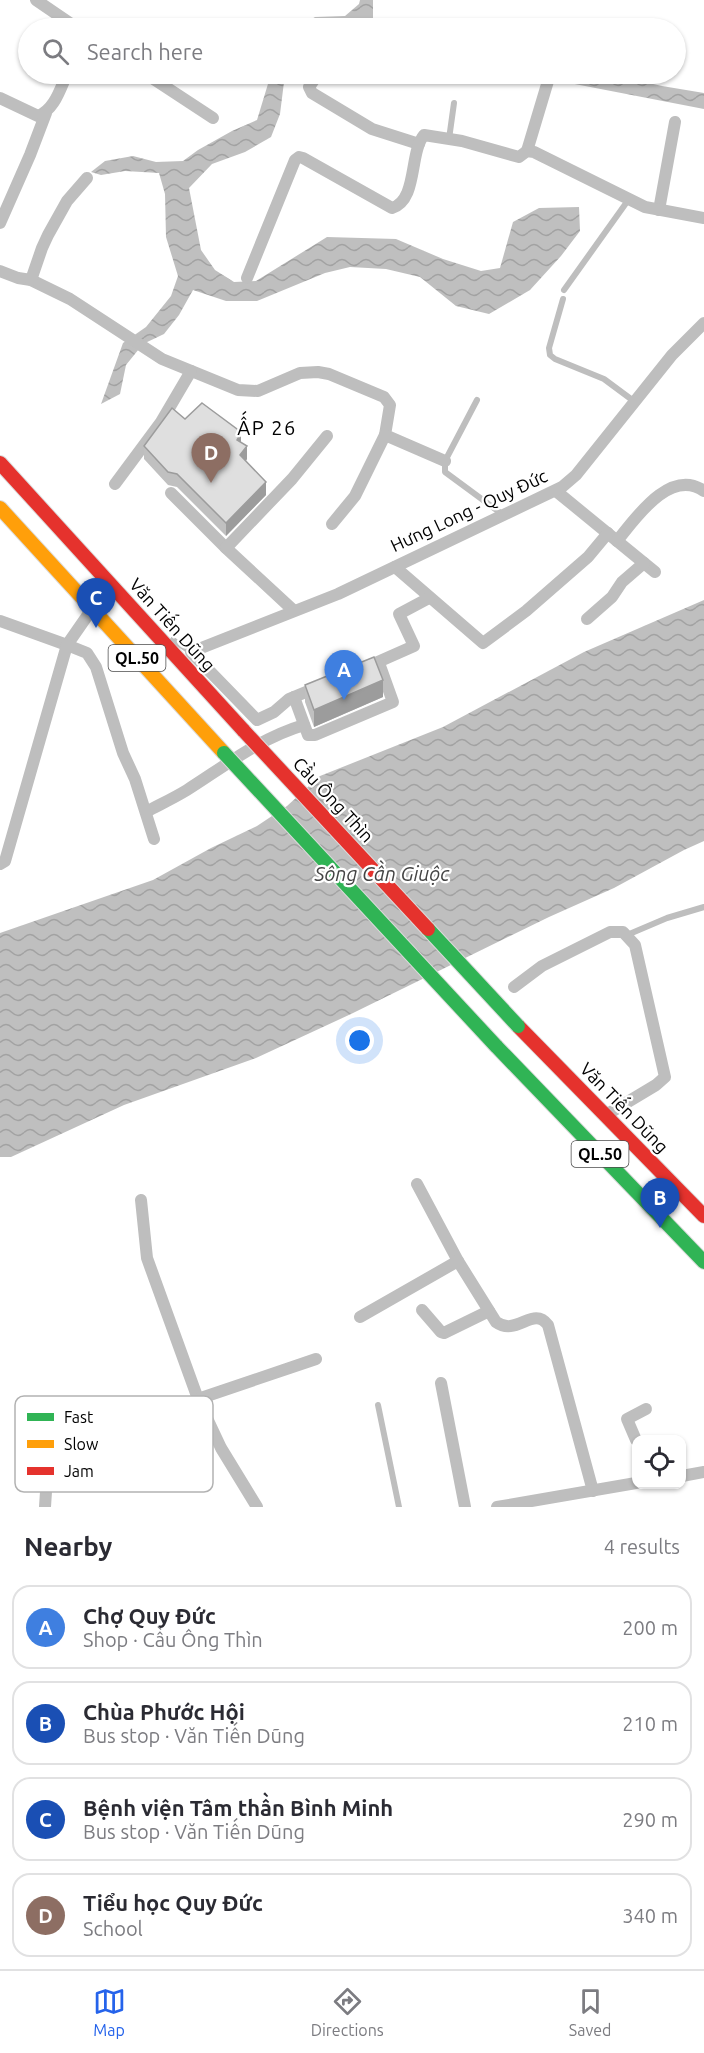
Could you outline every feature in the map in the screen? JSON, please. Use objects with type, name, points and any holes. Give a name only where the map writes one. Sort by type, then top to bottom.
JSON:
[{"type":"highway","name":"Văn Tiến Dũng","points":[[0,463],[244,731]]},
{"type":"highway","name":"QL.50","points":[[0,508],[496,1046],[704,1262]]},
{"type":"highway","name":"Cầu Ông Thìn","points":[[244,731],[518,1026]]},
{"type":"highway","name":"Văn Tiến Dũng","points":[[518,1026],[704,1216]]},
{"type":"street","points":[[36,0],[62,18]]},
{"type":"street","points":[[0,223],[46,113],[62,84]]},
{"type":"street","points":[[161,84],[213,118]]},
{"type":"street","points":[[311,84],[309,87],[312,93],[372,129],[419,144]]},
{"type":"street","points":[[247,278],[295,160],[299,157],[392,208],[403,203],[407,194],[419,144],[424,135],[519,157],[527,151],[547,84]]},
{"type":"street","points":[[0,98],[38,116],[46,113]]},
{"type":"street","points":[[659,210],[675,122]]},
{"type":"street","points":[[527,151],[544,155],[572,172],[645,207],[704,215]]},
{"type":"street","points":[[31,280],[48,235],[67,201],[87,178]]},
{"type":"street","points":[[0,271],[31,280],[70,299],[162,359],[238,390],[258,391],[300,373],[318,372],[328,374],[384,398],[390,405],[385,435],[355,496],[332,524]]},
{"type":"street","name":"Hưng Long - Quy Đức","points":[[191,652],[338,594],[556,491],[576,475],[672,355],[704,323]]},
{"type":"street","points":[[115,484],[161,422],[191,371]]},
{"type":"street","points":[[385,435],[445,461]]},
{"type":"street","points":[[226,548],[292,479],[327,436]]},
{"type":"street","points":[[395,567],[483,643],[526,611],[665,491],[678,486],[687,486],[698,487],[704,491]]},
{"type":"street","points":[[556,491],[655,572]]},
{"type":"street","points":[[171,493],[293,610]]},
{"type":"street","points":[[587,619],[612,597],[622,582],[644,563]]},
{"type":"street","points":[[347,675],[414,646],[399,614],[429,597]]},
{"type":"street","points":[[0,864],[6,861],[67,645],[92,609]]},
{"type":"street","points":[[0,621],[87,653],[93,660],[154,839]]},
{"type":"street","points":[[191,652],[257,720],[274,712],[294,697],[326,684]]},
{"type":"street","points":[[294,697],[308,735],[313,735],[393,702],[379,663]]},
{"type":"street","points":[[146,812],[185,792],[245,751],[276,734],[304,724]]},
{"type":"street","points":[[514,987],[542,966],[610,932],[623,932],[634,945],[665,1077],[656,1085],[606,1115]]},
{"type":"street","points":[[417,1184],[458,1261],[496,1322],[503,1327],[537,1317],[548,1325],[593,1491]]},
{"type":"street","points":[[141,1200],[147,1258],[197,1396]]},
{"type":"street","points":[[360,1317],[458,1261]]},
{"type":"street","points":[[422,1310],[444,1333],[489,1311]]},
{"type":"street","points":[[207,1396],[316,1359]]},
{"type":"street","points":[[441,1383],[465,1507]]},
{"type":"street","points":[[634,1435],[627,1419],[646,1409]]},
{"type":"street","points":[[213,1431],[257,1507]]},
{"type":"street","points":[[686,1475],[704,1472]]},
{"type":"street","points":[[497,1507],[632,1484]]},
{"type":"street","points":[[45,1507],[46,1492]]},
{"type":"lane","points":[[449,139],[454,103]]},
{"type":"lane","points":[[564,290],[629,199]]},
{"type":"lane","points":[[563,299],[549,348],[550,355],[604,379],[635,402]]},
{"type":"lane","points":[[477,400],[445,461],[445,472],[502,515]]},
{"type":"lane","points":[[145,622],[191,652]]},
{"type":"lane","points":[[627,936],[667,918],[704,906]]},
{"type":"lane","points":[[378,1405],[399,1507]]},
{"type":"water","points":[[360,0],[373,0],[373,18],[313,18],[345,16],[359,4]]},
{"type":"water","points":[[268,84],[284,84],[280,114],[271,137],[245,152],[212,164],[189,188],[201,250],[215,270],[234,282],[256,281],[327,237],[396,239],[443,259],[481,271],[500,268],[513,222],[539,208],[579,207],[580,231],[530,290],[489,314],[456,306],[420,277],[386,269],[350,267],[325,273],[257,301],[226,301],[193,290],[179,315],[164,334],[143,344],[126,365],[120,394],[101,404],[123,343],[146,327],[171,296],[178,276],[166,237],[165,194],[159,173],[125,171],[101,175],[91,172],[105,161],[133,156],[156,162],[183,161],[232,131],[257,120]]},
{"type":"water","points":[[575,84],[653,84],[704,93],[704,109]]},
{"type":"water","name":"Sông Cần Giuộc","points":[[704,600],[704,841],[614,888],[256,1058],[124,1105],[11,1157],[0,1157],[0,933],[153,880],[257,826],[287,806],[320,776],[443,727],[584,652]]},
{"type":"building","points":[[202,403],[241,432],[237,440],[247,446],[240,455],[266,482],[226,523],[177,474],[168,472],[144,446],[172,408],[185,419]]},
{"type":"building","points":[[374,657],[383,680],[314,710],[305,685]]},
{"type":"traffic: fast","points":[[224,753],[496,1046]]},
{"type":"traffic: fast","points":[[428,929],[518,1026]]},
{"type":"traffic: fast","points":[[496,1046],[704,1262]]},
{"type":"traffic: slow","points":[[0,508],[224,753]]},
{"type":"traffic: jam","points":[[0,463],[244,731]]},
{"type":"traffic: jam","points":[[244,731],[428,929]]},
{"type":"traffic: jam","points":[[518,1026],[704,1216]]},
{"type":"place","name":"Tiểu học Quy Đức","points":[[211,483]]},
{"type":"place","name":"Bệnh viện Tâm thần Bình Minh","points":[[96,628]]},
{"type":"place","name":"Chợ Quy Đức","points":[[344,700]]},
{"type":"place","name":"Chùa Phước Hội","points":[[660,1228]]},
{"type":"district","name":"ẤP 26","points":[[267,428]]}]
